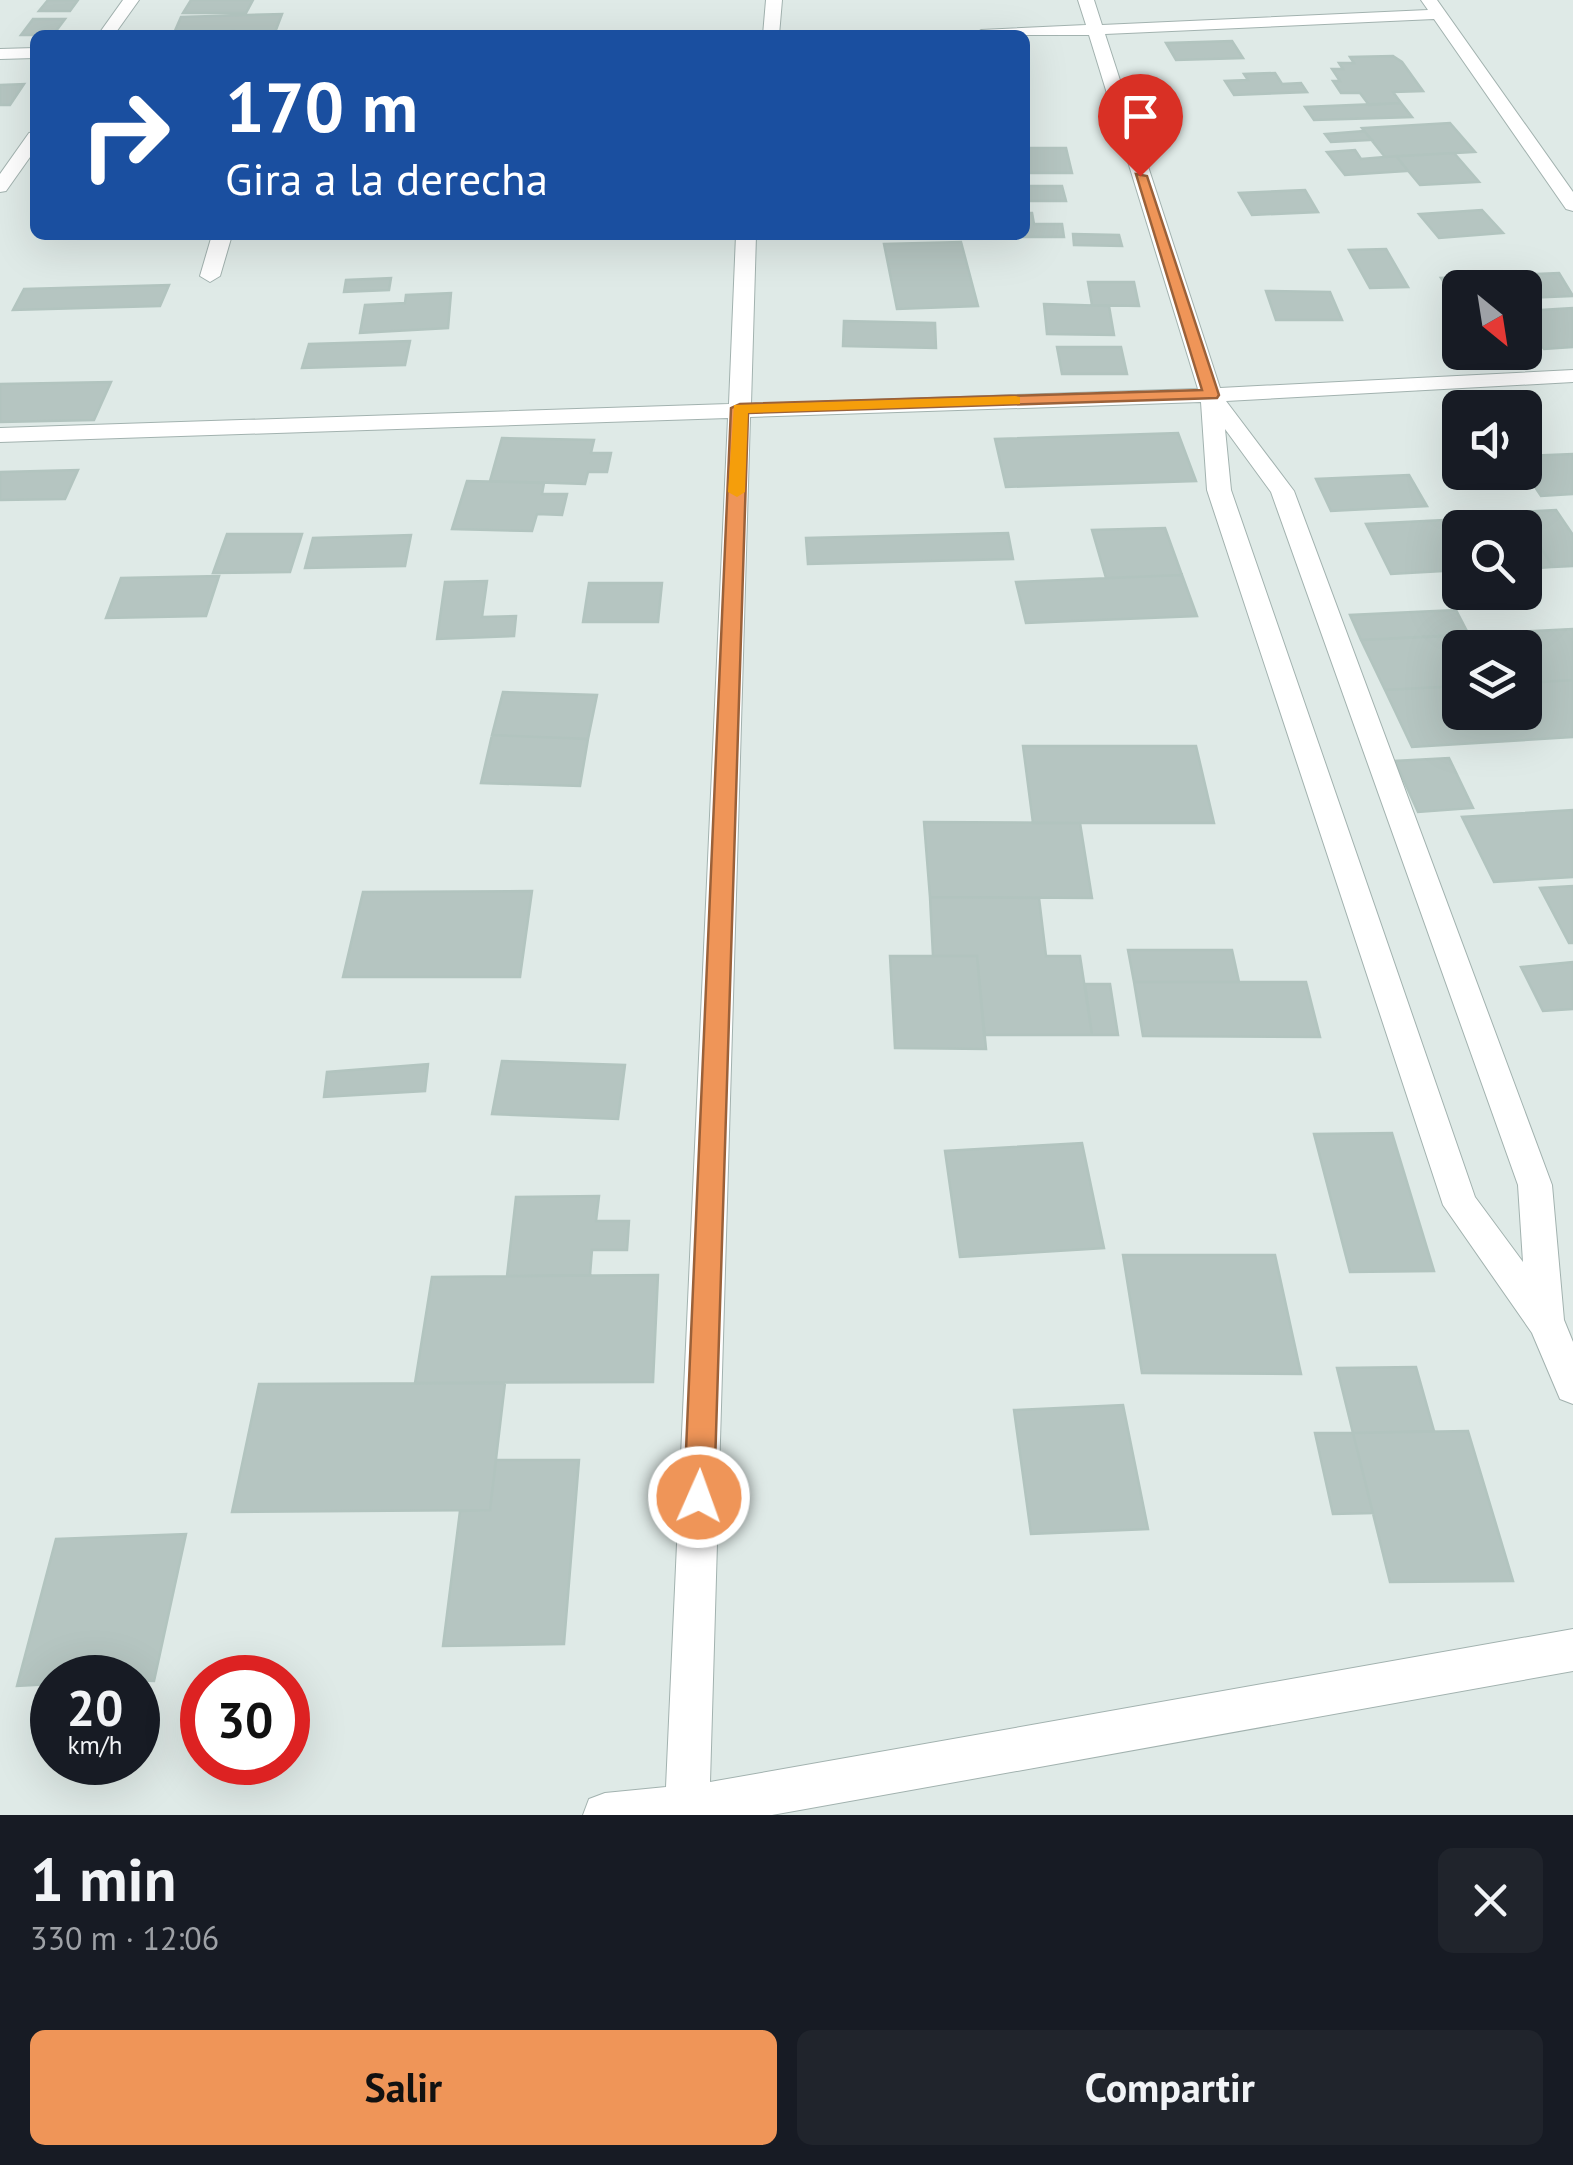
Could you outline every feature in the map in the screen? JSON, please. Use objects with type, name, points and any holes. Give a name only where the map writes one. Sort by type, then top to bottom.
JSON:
[{"type":"street","points":[[110,30],[131,0]]},
{"type":"street","points":[[771,30],[774,0]]},
{"type":"street","points":[[1086,0],[1211,395],[1218,490],[1460,1205],[1546,1322],[1573,1386]]},
{"type":"street","points":[[1030,33],[1434,7],[1573,205]]},
{"type":"street","points":[[0,54],[30,53]]},
{"type":"street","points":[[0,187],[30,144]]},
{"type":"street","points":[[210,276],[221,240]]},
{"type":"street","points":[[687,1808],[746,240]]},
{"type":"street","points":[[0,435],[1211,395],[1573,376]]},
{"type":"street","points":[[1211,395],[1282,491],[1514,1129],[1534,1185],[1546,1322]]},
{"type":"street","points":[[605,1815],[687,1808],[1573,1650]]},
{"type":"building","points":[[48,0],[78,0],[70,11],[39,11]]},
{"type":"building","points":[[191,0],[253,0],[246,13],[183,13]]},
{"type":"building","points":[[282,14],[276,30],[175,30],[181,17]]},
{"type":"building","points":[[33,19],[65,19],[57,30],[30,30],[30,35],[21,35]]},
{"type":"building","points":[[1232,41],[1243,58],[1176,60],[1166,43]]},
{"type":"building","points":[[1393,56],[1423,91],[1393,92],[1401,103],[1369,105],[1360,93],[1341,93],[1333,81],[1340,81],[1332,69],[1343,69],[1339,63],[1354,63],[1350,57]]},
{"type":"building","points":[[1275,73],[1282,84],[1301,83],[1307,92],[1234,95],[1225,81],[1248,80],[1244,74]]},
{"type":"building","points":[[24,84],[10,105],[0,105],[0,85]]},
{"type":"building","points":[[1401,103],[1412,117],[1314,120],[1305,107]]},
{"type":"building","points":[[1450,123],[1475,152],[1385,157],[1362,128]]},
{"type":"building","points":[[1364,131],[1372,140],[1331,142],[1325,134]]},
{"type":"building","points":[[1030,148],[1066,148],[1072,173],[1030,173]]},
{"type":"building","points":[[1355,150],[1361,159],[1396,156],[1408,171],[1345,175],[1327,152]]},
{"type":"building","points":[[1454,153],[1479,182],[1420,185],[1396,156]]},
{"type":"building","points":[[1030,186],[1062,186],[1066,201],[1030,201]]},
{"type":"building","points":[[1305,190],[1318,212],[1252,215],[1239,193]]},
{"type":"building","points":[[1482,210],[1503,233],[1439,238],[1419,214]]},
{"type":"building","points":[[1030,213],[1034,224],[1062,224],[1064,237],[1030,237]]},
{"type":"building","points":[[1073,234],[1119,235],[1122,246],[1074,245]]},
{"type":"building","points":[[961,242],[978,306],[897,309],[884,244]]},
{"type":"building","points":[[1386,249],[1408,287],[1370,288],[1349,250]]},
{"type":"building","points":[[1559,273],[1573,296],[1542,297],[1542,274]]},
{"type":"building","points":[[391,278],[389,290],[344,292],[346,280]]},
{"type":"building","points":[[1088,282],[1134,282],[1139,306],[1092,305]]},
{"type":"building","points":[[169,285],[160,306],[13,310],[24,289]]},
{"type":"building","points":[[1266,291],[1330,292],[1342,320],[1276,320]]},
{"type":"building","points":[[451,293],[448,328],[360,333],[365,305],[405,303],[406,295]]},
{"type":"building","points":[[1044,304],[1109,306],[1114,335],[1047,334]]},
{"type":"building","points":[[1573,308],[1573,347],[1544,349],[1542,310]]},
{"type":"building","points":[[844,321],[935,323],[936,348],[843,346]]},
{"type":"building","points":[[410,341],[405,365],[302,368],[309,344]]},
{"type":"building","points":[[1057,347],[1121,347],[1127,374],[1062,374]]},
{"type":"building","points":[[111,382],[94,420],[0,422],[0,384]]},
{"type":"building","points":[[1178,433],[1196,481],[1006,487],[995,439]]},
{"type":"building","points":[[502,438],[594,440],[591,453],[611,453],[607,472],[588,472],[585,484],[490,481]]},
{"type":"building","points":[[1573,454],[1573,494],[1541,496],[1537,490],[1542,490],[1542,455]]},
{"type":"building","points":[[78,470],[65,499],[0,500],[0,472]]},
{"type":"building","points":[[1409,475],[1427,506],[1331,511],[1316,479]]},
{"type":"building","points":[[467,481],[544,483],[542,494],[567,494],[562,515],[537,514],[532,531],[452,529]]},
{"type":"building","points":[[1556,510],[1573,535],[1573,566],[1553,567],[1542,549],[1542,511]]},
{"type":"building","points":[[1442,520],[1442,571],[1391,574],[1366,524]]},
{"type":"building","points":[[1165,528],[1182,575],[1106,578],[1092,530]]},
{"type":"building","points":[[1008,533],[1013,559],[808,564],[806,538]]},
{"type":"building","points":[[227,534],[302,534],[290,572],[213,573]]},
{"type":"building","points":[[411,535],[405,566],[305,568],[313,538]]},
{"type":"building","points":[[1542,550],[1553,567],[1542,568]]},
{"type":"building","points":[[1182,575],[1197,616],[1026,623],[1016,582]]},
{"type":"building","points":[[219,576],[206,616],[106,618],[121,578]]},
{"type":"building","points":[[487,581],[482,617],[516,616],[514,636],[437,639],[445,582]]},
{"type":"building","points":[[589,583],[662,583],[658,622],[583,622]]},
{"type":"building","points":[[1456,610],[1466,630],[1442,630],[1442,636],[1361,640],[1350,615]]},
{"type":"building","points":[[1573,629],[1573,680],[1542,682],[1542,631]]},
{"type":"building","points":[[1442,636],[1442,687],[1385,690],[1361,640]]},
{"type":"building","points":[[1573,680],[1573,737],[1412,747],[1385,690],[1442,687],[1442,730],[1542,730],[1542,682]]},
{"type":"building","points":[[503,692],[597,695],[588,739],[492,735]]},
{"type":"building","points":[[492,735],[588,739],[580,786],[481,783]]},
{"type":"building","points":[[1023,746],[1196,746],[1214,823],[1033,823]]},
{"type":"building","points":[[1449,758],[1473,808],[1418,812],[1395,761]]},
{"type":"building","points":[[1573,810],[1573,877],[1494,882],[1462,817]]},
{"type":"building","points":[[924,822],[1080,823],[1092,898],[930,897]]},
{"type":"building","points":[[1573,886],[1573,943],[1569,943],[1540,888]]},
{"type":"building","points":[[532,891],[520,977],[343,977],[363,892]]},
{"type":"building","points":[[930,897],[1039,898],[1046,956],[1080,956],[1092,1035],[984,1035],[977,956],[933,956]]},
{"type":"building","points":[[1128,950],[1232,950],[1239,982],[1134,982]]},
{"type":"building","points":[[890,956],[977,956],[986,1049],[895,1048]]},
{"type":"building","points":[[1573,962],[1573,1009],[1543,1011],[1521,967]]},
{"type":"building","points":[[1134,982],[1306,982],[1320,1037],[1143,1036]]},
{"type":"building","points":[[1085,984],[1110,984],[1118,1035],[1092,1035]]},
{"type":"building","points":[[502,1061],[625,1065],[618,1119],[492,1114]]},
{"type":"building","points":[[428,1064],[425,1091],[324,1097],[327,1072]]},
{"type":"building","points":[[1392,1133],[1434,1271],[1350,1272],[1314,1134]]},
{"type":"building","points":[[1082,1143],[1104,1248],[960,1257],[945,1151]]},
{"type":"building","points":[[599,1196],[596,1221],[629,1221],[627,1250],[592,1250],[590,1275],[507,1276],[516,1197]]},
{"type":"building","points":[[1123,1255],[1275,1255],[1301,1374],[1142,1373]]},
{"type":"building","points":[[658,1275],[653,1382],[415,1383],[432,1277]]},
{"type":"building","points":[[1416,1367],[1434,1431],[1353,1433],[1337,1368]]},
{"type":"building","points":[[505,1383],[490,1510],[232,1512],[259,1384]]},
{"type":"building","points":[[1123,1405],[1148,1529],[1031,1534],[1014,1410]]},
{"type":"building","points":[[1468,1431],[1513,1581],[1390,1582],[1353,1433]]},
{"type":"building","points":[[1315,1433],[1353,1433],[1373,1513],[1333,1514]]},
{"type":"building","points":[[496,1460],[579,1460],[564,1644],[443,1646],[460,1511],[490,1510]]},
{"type":"building","points":[[186,1534],[160,1655],[30,1655],[30,1685],[17,1686],[56,1539]]},
{"type":"slow traffic","points":[[737,492],[740,408],[1015,401]]},
{"type":"route","points":[[699,1497],[740,408],[1211,395],[1140,176]]}]
